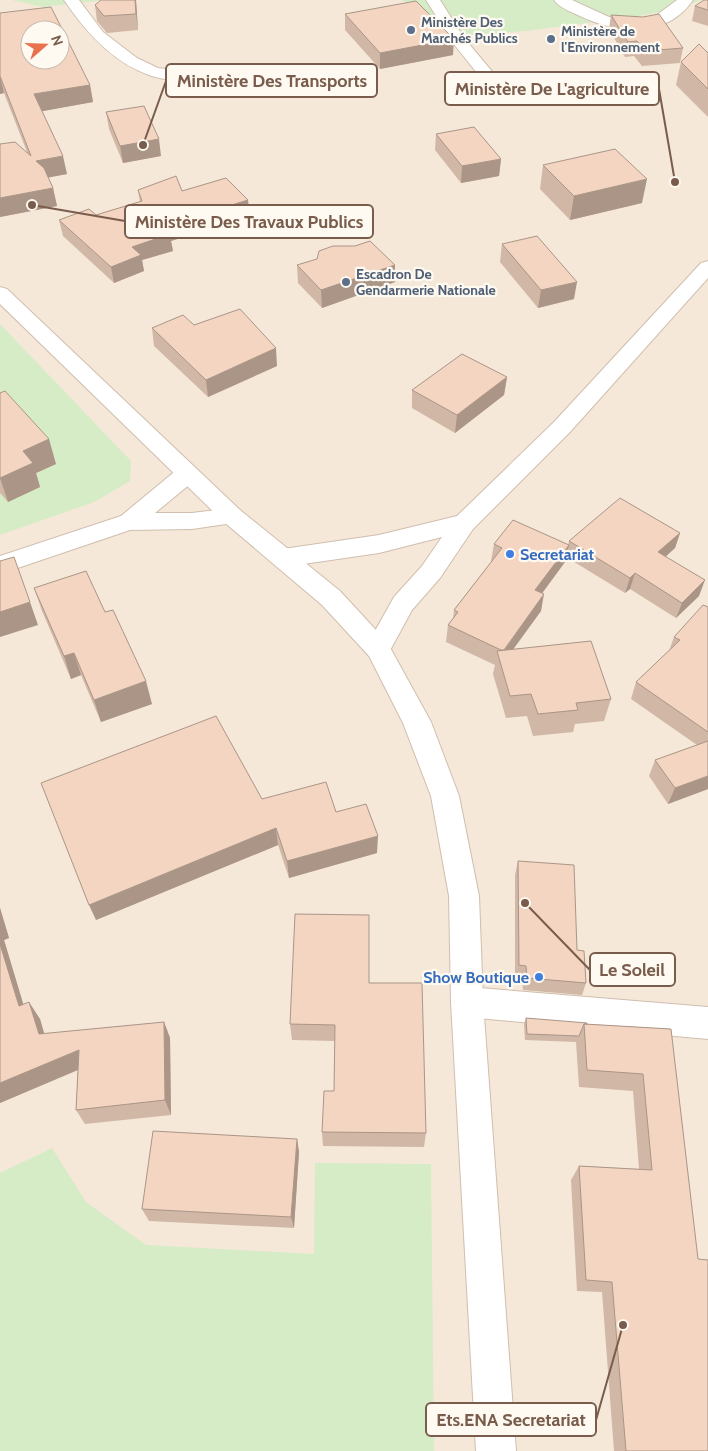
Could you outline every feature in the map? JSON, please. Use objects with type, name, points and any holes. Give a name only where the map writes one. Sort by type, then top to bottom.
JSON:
[{"type":"street","points":[[71,0],[98,35],[130,61],[154,72],[232,82],[260,90]]},
{"type":"street","points":[[432,0],[458,40],[487,75]]},
{"type":"street","points":[[561,0],[609,23],[633,26],[651,24],[675,10],[686,0]]},
{"type":"street","points":[[378,650],[403,604],[431,572],[466,524],[562,427],[708,267]]},
{"type":"street","points":[[0,293],[232,516],[331,598],[378,650],[417,722],[445,796],[464,896],[467,1002],[496,1451]]},
{"type":"street","points":[[129,522],[187,474]]},
{"type":"street","points":[[0,566],[129,522],[192,521],[232,516]]},
{"type":"street","points":[[283,558],[379,544],[466,524]]},
{"type":"street","points":[[467,1002],[708,1023]]},
{"type":"shaded area","points":[[0,0],[708,0],[708,1451],[0,1451]]},
{"type":"green space","points":[[12,0],[104,0],[43,7]]},
{"type":"green space","points":[[401,0],[701,0],[679,8],[634,17],[526,31],[473,35],[456,33],[444,27],[428,13]]},
{"type":"green space","points":[[0,324],[131,461],[130,481],[94,502],[0,535]]},
{"type":"green space","points":[[52,1148],[86,1202],[146,1245],[314,1254],[315,1163],[431,1164],[434,1451],[0,1451],[0,1173]]},
{"type":"building","points":[[101,0],[135,0],[136,14],[104,16],[95,5]]},
{"type":"building","points":[[704,0],[708,0],[708,10],[695,6]]},
{"type":"building","points":[[416,1],[454,39],[380,53],[345,14]]},
{"type":"building","points":[[51,7],[58,20],[20,20],[20,70],[70,70],[70,45],[90,85],[34,94],[63,156],[36,161],[44,168],[53,188],[0,198],[0,144],[15,142],[31,156],[0,76],[0,13]]},
{"type":"building","points":[[659,14],[683,48],[645,51],[637,41],[628,42],[611,15],[643,17]]},
{"type":"building","points":[[699,44],[708,53],[708,89],[681,62]]},
{"type":"building","points":[[144,106],[159,139],[120,146],[106,112]]},
{"type":"building","points":[[474,127],[501,159],[462,166],[436,134]]},
{"type":"building","points":[[615,149],[647,179],[574,196],[543,165]]},
{"type":"building","points":[[176,176],[182,191],[226,178],[248,200],[163,226],[170,234],[132,247],[141,255],[111,267],[59,220],[89,209],[96,215],[142,201],[138,190]]},
{"type":"building","points":[[537,236],[577,282],[541,290],[502,244]]},
{"type":"building","points":[[370,241],[395,265],[321,290],[297,265],[317,259],[319,251],[333,246],[355,246]]},
{"type":"building","points":[[240,309],[276,348],[206,380],[152,328],[183,315],[194,325]]},
{"type":"building","points":[[462,354],[507,377],[457,415],[412,390]]},
{"type":"building","points":[[5,391],[49,439],[23,451],[33,463],[0,478],[0,393]]},
{"type":"building","points":[[620,498],[680,533],[658,552],[705,580],[682,603],[635,573],[630,578],[569,541]]},
{"type":"building","points":[[513,520],[569,545],[535,590],[544,594],[504,650],[501,650],[448,625],[458,612],[454,610],[502,548],[494,544]]},
{"type":"building","points":[[14,557],[30,602],[0,612],[0,561]]},
{"type":"building","points":[[86,571],[105,612],[113,610],[146,681],[94,700],[74,653],[64,656],[34,588]]},
{"type":"building","points":[[703,605],[708,607],[708,732],[636,682],[680,640],[674,637]]},
{"type":"building","points":[[591,641],[611,699],[576,703],[578,710],[538,714],[531,694],[510,696],[497,651]]},
{"type":"building","points":[[216,716],[262,799],[326,782],[336,812],[366,804],[378,836],[287,861],[276,828],[89,905],[41,783]]},
{"type":"building","points":[[708,741],[708,776],[675,788],[655,760]]},
{"type":"building","points":[[518,861],[574,865],[577,950],[584,951],[586,983],[527,978],[526,966],[519,965]]},
{"type":"building","points":[[295,914],[369,915],[369,983],[422,983],[426,1133],[322,1132],[324,1091],[334,1091],[335,1025],[290,1024]]},
{"type":"building","points":[[0,944],[19,1006],[29,1002],[39,1034],[164,1022],[165,1100],[76,1110],[79,1050],[0,1083]]},
{"type":"building","points":[[526,1018],[587,1024],[584,1024],[579,1036],[527,1034]]},
{"type":"building","points":[[584,1024],[671,1029],[698,1259],[708,1260],[708,1451],[626,1451],[612,1282],[586,1280],[579,1166],[652,1170],[643,1074],[587,1070]]},
{"type":"building","points":[[153,1131],[297,1139],[291,1217],[142,1209]]},
{"type":"place","name":"Ministère Des Marchés Publics","points":[[411,30]]},
{"type":"place","name":"Ministère de l'Environnement","points":[[551,39]]},
{"type":"place","name":"Ministère Des Transports","points":[[143,145]]},
{"type":"place","name":"Ministère De L'agriculture","points":[[675,182]]},
{"type":"place","name":"Ministère Des Travaux Publics","points":[[32,205]]},
{"type":"place","name":"Escadron De Gendarmerie Nationale","points":[[346,282]]},
{"type":"place","name":"Secretariat","points":[[510,554]]},
{"type":"place","name":"Le Soleil","points":[[525,903]]},
{"type":"place","name":"Show Boutique","points":[[539,977]]},
{"type":"place","name":"Ets.ENA Secretariat","points":[[623,1325]]}]
